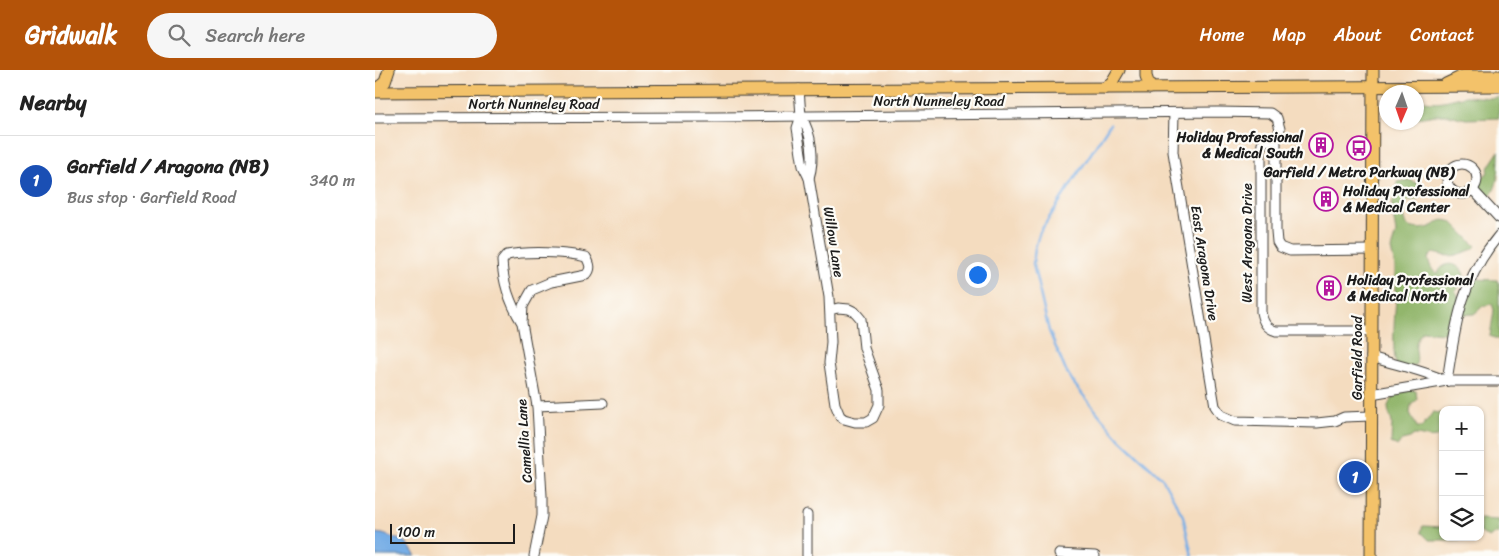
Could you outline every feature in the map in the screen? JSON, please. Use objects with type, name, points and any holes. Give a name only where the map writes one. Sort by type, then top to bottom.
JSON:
[{"type":"main road","points":[[375,91],[385,82],[389,70]]},
{"type":"main road","points":[[1105,88],[1112,82],[1119,70]]},
{"type":"main road","points":[[1146,70],[1145,76],[1149,88]]},
{"type":"main road","name":"Garfield Road","points":[[1371,556],[1373,70]]},
{"type":"main road","points":[[1442,86],[1463,76],[1499,76]]},
{"type":"main road","points":[[375,91],[1499,86]]},
{"type":"street","name":"Willow Lane","points":[[799,90],[801,116],[797,128],[803,166],[809,178],[829,297],[829,310],[831,342],[829,363],[835,404],[840,416],[844,419],[866,422],[873,418],[879,405],[879,390],[864,348],[861,319],[855,312],[849,309],[838,308],[829,310]]},
{"type":"street","name":"East Aragona Drive","points":[[1175,113],[1173,152],[1215,406],[1221,415],[1235,421],[1317,423],[1335,421],[1344,417],[1371,416]]},
{"type":"street","name":"North Nunneley Road","points":[[375,118],[1269,113],[1277,118],[1280,129],[1276,139],[1276,231],[1277,242],[1280,247],[1290,251],[1373,250]]},
{"type":"street","name":"West Aragona Drive","points":[[1276,139],[1265,141],[1261,151],[1261,312],[1266,326],[1276,331],[1372,330]]},
{"type":"street","points":[[1473,190],[1499,218]]},
{"type":"street","points":[[1447,381],[1462,298],[1477,264],[1499,235]]},
{"type":"street","name":"Camellia Lane","points":[[521,324],[523,306],[532,290],[551,282],[586,275],[589,272],[590,265],[586,257],[519,253],[507,255],[502,261],[502,270],[512,307],[521,324],[537,406],[542,516],[534,556]]},
{"type":"street","points":[[1371,357],[1397,366],[1428,373],[1447,381]]},
{"type":"street","points":[[1371,394],[1447,381],[1499,381]]},
{"type":"street","points":[[537,406],[603,403]]},
{"type":"street","points":[[807,515],[807,556]]},
{"type":"street","points":[[1059,554],[1095,556]]},
{"type":"green space","points":[[1466,96],[1499,97],[1499,118],[1466,119],[1449,115],[1424,117],[1424,100],[1435,102]]},
{"type":"green space","points":[[1499,151],[1495,187],[1488,197],[1483,198],[1478,191],[1481,178],[1487,174],[1489,166]]},
{"type":"green space","points":[[1409,180],[1421,185],[1423,192],[1419,198],[1409,200],[1405,205],[1403,216],[1406,225],[1420,229],[1433,226],[1441,221],[1452,222],[1476,246],[1471,250],[1453,256],[1433,253],[1428,258],[1433,270],[1438,273],[1442,267],[1453,265],[1462,270],[1464,280],[1455,291],[1458,297],[1461,297],[1475,279],[1497,280],[1499,282],[1499,340],[1490,336],[1494,310],[1492,304],[1483,306],[1474,314],[1460,315],[1454,328],[1443,333],[1423,331],[1416,345],[1416,365],[1399,370],[1396,364],[1394,347],[1396,298],[1395,267],[1391,249],[1396,233],[1392,203],[1397,195],[1397,182]]},
{"type":"green space","points":[[1399,387],[1416,391],[1417,400],[1411,405],[1410,413],[1417,427],[1422,427],[1433,412],[1439,413],[1439,436],[1432,438],[1414,435],[1402,440],[1398,446],[1391,443],[1392,423],[1388,407]]},
{"type":"green space","points":[[1484,519],[1499,520],[1499,534],[1494,534],[1489,538],[1484,535]]},
{"type":"green space","points":[[1423,526],[1439,527],[1439,540],[1429,540],[1421,532]]},
{"type":"water","points":[[375,533],[406,542],[416,556],[375,556]]},
{"type":"waterway","points":[[1110,124],[1040,232],[1033,264],[1049,331],[1065,369],[1075,385],[1120,439],[1162,478],[1183,516],[1192,556]]},
{"type":"place","name":"Holiday Professional & Medical South","points":[[1321,145]]},
{"type":"place","name":"Garfield / Metro Parkway (NB)","points":[[1359,148]]},
{"type":"place","name":"Holiday Professional & Medical Center","points":[[1326,199]]},
{"type":"place","name":"Holiday Professional & Medical North","points":[[1329,288]]},
{"type":"place","name":"Garfield / Aragona (NB)","points":[[1355,477]]}]
